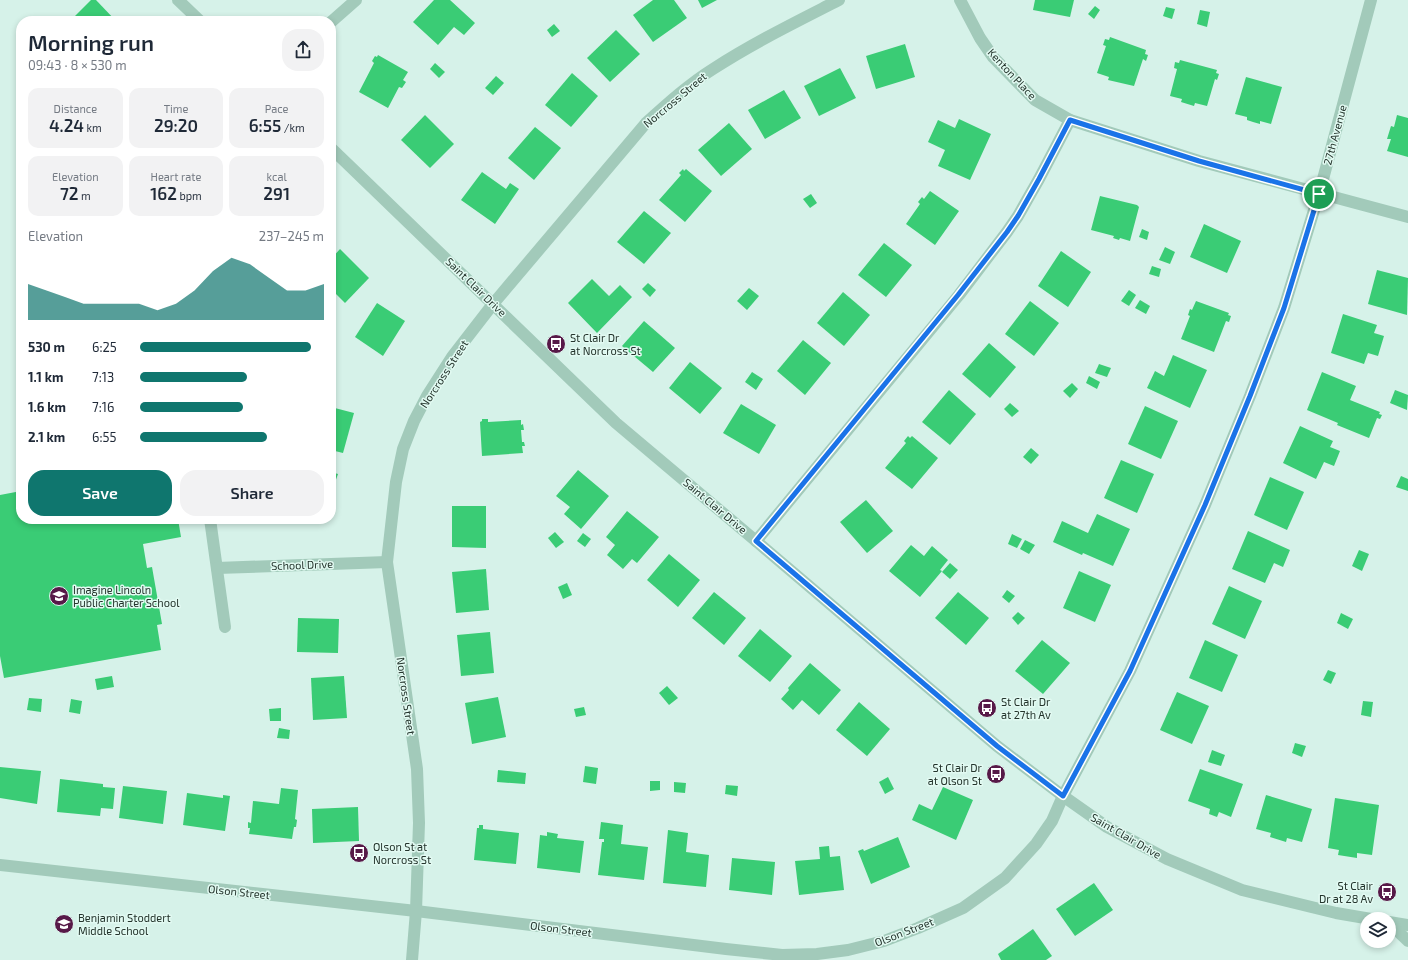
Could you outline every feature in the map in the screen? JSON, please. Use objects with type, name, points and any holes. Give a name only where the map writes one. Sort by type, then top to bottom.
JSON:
[{"type":"street","points":[[178,0],[195,16]]},
{"type":"street","points":[[336,18],[356,0]]},
{"type":"street","name":"Norcross Street","points":[[412,960],[416,912],[419,823],[417,769],[387,562],[396,482],[403,449],[414,421],[452,357],[493,304],[646,123],[669,102],[712,70],[763,38],[839,0]]},
{"type":"street","name":"Kenton Place","points":[[960,0],[980,38],[993,57],[1035,100],[1070,120],[1199,161],[1408,217]]},
{"type":"street","name":"27th Avenue","points":[[1063,796],[1130,671],[1205,505],[1250,396],[1284,308],[1319,194],[1371,0]]},
{"type":"street","points":[[756,541],[958,295],[1007,232],[1039,179],[1070,120]]},
{"type":"street","name":"Saint Clair Drive","points":[[336,153],[616,423],[997,746],[1063,796],[1107,827],[1166,859],[1235,887],[1336,913],[1360,917]]},
{"type":"street","points":[[211,524],[225,627]]},
{"type":"street","name":"School Drive","points":[[217,568],[387,562]]},
{"type":"street","name":"Olson Street","points":[[0,866],[416,912],[726,949],[817,957],[884,941],[963,908],[1005,878],[1036,844],[1052,821],[1063,796]]},
{"type":"street","points":[[1396,923],[1408,925]]},
{"type":"street","points":[[1396,929],[1408,941]]},
{"type":"building","points":[[91,0],[96,0],[111,16],[75,16]]},
{"type":"building","points":[[434,0],[450,0],[475,23],[464,35],[454,27],[438,45],[413,22]]},
{"type":"building","points":[[653,0],[674,0],[687,18],[653,42],[633,15]]},
{"type":"building","points":[[698,0],[717,0],[702,8]]},
{"type":"building","points":[[1035,0],[1074,0],[1070,17],[1033,10]]},
{"type":"building","points":[[1095,6],[1100,10],[1094,19],[1088,14]]},
{"type":"building","points":[[1166,7],[1175,9],[1172,19],[1163,16]]},
{"type":"building","points":[[1200,10],[1210,12],[1207,27],[1197,24]]},
{"type":"building","points":[[554,24],[560,31],[552,37],[547,30]]},
{"type":"building","points":[[616,30],[640,54],[610,82],[587,58]]},
{"type":"building","points":[[1110,37],[1146,50],[1145,54],[1148,55],[1146,61],[1143,59],[1134,86],[1108,80],[1109,77],[1097,73],[1106,46],[1103,45],[1105,39],[1109,40]]},
{"type":"building","points":[[905,44],[915,77],[876,89],[866,56]]},
{"type":"building","points":[[378,55],[408,72],[403,80],[406,82],[402,88],[399,87],[388,108],[359,92],[374,63],[372,61],[375,56],[377,57]]},
{"type":"building","points":[[1180,60],[1217,70],[1216,73],[1219,74],[1217,80],[1215,79],[1207,106],[1195,103],[1194,106],[1181,102],[1182,99],[1170,96],[1177,69],[1174,68],[1175,62],[1179,63]]},
{"type":"building","points":[[435,63],[445,72],[439,78],[430,69]]},
{"type":"building","points":[[840,68],[856,98],[819,116],[804,86]]},
{"type":"building","points":[[572,73],[598,96],[571,127],[545,105]]},
{"type":"building","points":[[496,76],[504,83],[493,95],[485,88]]},
{"type":"building","points":[[1246,77],[1282,87],[1271,124],[1260,121],[1260,124],[1247,120],[1247,117],[1235,114]]},
{"type":"building","points":[[784,90],[801,118],[765,139],[748,110]]},
{"type":"building","points":[[425,115],[454,144],[430,168],[401,140]]},
{"type":"building","points":[[1397,115],[1408,118],[1408,157],[1387,151],[1391,139],[1387,139],[1391,126],[1394,127]]},
{"type":"building","points":[[959,119],[991,134],[970,180],[938,166],[945,150],[928,142],[938,120],[955,128]]},
{"type":"building","points":[[729,123],[752,149],[721,176],[698,150]]},
{"type":"building","points":[[535,127],[561,148],[534,180],[508,158]]},
{"type":"building","points":[[683,169],[684,171],[686,169],[712,191],[685,222],[659,200],[681,175],[679,173]]},
{"type":"building","points":[[482,172],[506,189],[510,183],[519,189],[495,224],[461,200]]},
{"type":"building","points":[[930,191],[959,211],[935,245],[906,224],[920,204],[918,202],[922,197],[924,199]]},
{"type":"building","points":[[811,194],[817,203],[810,208],[803,199]]},
{"type":"building","points":[[1100,196],[1137,205],[1139,207],[1130,241],[1120,238],[1119,240],[1113,238],[1114,236],[1091,230]]},
{"type":"building","points":[[644,211],[671,233],[644,264],[617,242]]},
{"type":"building","points":[[1204,224],[1241,241],[1227,273],[1190,257]]},
{"type":"building","points":[[1142,229],[1149,232],[1147,240],[1139,237]]},
{"type":"building","points":[[884,243],[912,265],[886,297],[858,275]]},
{"type":"building","points":[[1165,247],[1175,252],[1170,264],[1159,260]]},
{"type":"building","points":[[340,249],[369,278],[345,303],[336,294],[336,253]]},
{"type":"building","points":[[1061,251],[1091,272],[1068,307],[1038,286]]},
{"type":"building","points":[[1152,266],[1161,269],[1159,277],[1149,274]]},
{"type":"building","points":[[1377,270],[1408,278],[1407,315],[1368,304]]},
{"type":"building","points":[[592,279],[609,296],[620,285],[632,297],[597,333],[568,303]]},
{"type":"building","points":[[648,283],[656,290],[650,297],[642,289]]},
{"type":"building","points":[[749,288],[759,296],[747,310],[737,301]]},
{"type":"building","points":[[1129,290],[1136,295],[1129,306],[1121,301]]},
{"type":"building","points":[[843,292],[870,315],[844,346],[817,323]]},
{"type":"building","points":[[1140,300],[1150,306],[1146,314],[1135,308]]},
{"type":"building","points":[[1030,301],[1059,323],[1034,356],[1005,334]]},
{"type":"building","points":[[1196,301],[1229,313],[1228,315],[1231,316],[1229,322],[1226,321],[1214,352],[1181,339],[1190,316],[1188,315],[1190,309],[1192,310]]},
{"type":"building","points":[[377,303],[405,321],[383,356],[355,337]]},
{"type":"building","points":[[1343,314],[1377,325],[1374,333],[1384,336],[1378,356],[1368,353],[1364,364],[1331,353]]},
{"type":"building","points":[[644,321],[675,348],[653,372],[622,346]]},
{"type":"building","points":[[803,340],[831,363],[805,395],[777,371]]},
{"type":"building","points":[[989,343],[1016,367],[990,398],[962,374]]},
{"type":"building","points":[[1173,355],[1207,370],[1190,408],[1147,388],[1155,371],[1164,376]]},
{"type":"building","points":[[690,362],[722,388],[700,414],[669,388]]},
{"type":"building","points":[[1099,364],[1111,368],[1107,377],[1095,373]]},
{"type":"building","points":[[752,372],[763,379],[756,390],[745,382]]},
{"type":"building","points":[[1322,372],[1356,386],[1350,400],[1380,412],[1379,414],[1382,415],[1380,419],[1377,418],[1369,438],[1337,425],[1338,423],[1307,410]]},
{"type":"building","points":[[1089,376],[1100,382],[1097,389],[1086,383]]},
{"type":"building","points":[[1072,383],[1078,389],[1070,398],[1063,391]]},
{"type":"building","points":[[949,390],[976,414],[950,445],[922,422]]},
{"type":"building","points":[[1395,390],[1408,395],[1407,410],[1390,403]]},
{"type":"building","points":[[1010,403],[1019,411],[1012,417],[1004,409]]},
{"type":"building","points":[[741,404],[776,425],[759,454],[723,433]]},
{"type":"building","points":[[1145,406],[1178,421],[1161,459],[1128,444]]},
{"type":"building","points":[[336,408],[354,413],[343,453],[336,451]]},
{"type":"building","points":[[482,419],[488,419],[488,422],[521,420],[521,425],[523,424],[524,430],[521,430],[522,442],[524,442],[525,446],[522,446],[523,453],[482,456],[480,422]]},
{"type":"building","points":[[1300,426],[1333,441],[1330,447],[1340,451],[1334,466],[1324,462],[1316,479],[1283,463]]},
{"type":"building","points":[[908,436],[910,438],[912,436],[938,458],[912,489],[885,468],[906,443],[904,441]]},
{"type":"building","points":[[1031,448],[1039,455],[1031,464],[1023,457]]},
{"type":"building","points":[[1121,460],[1154,474],[1137,513],[1104,498]]},
{"type":"building","points":[[578,470],[609,496],[581,529],[564,514],[570,507],[556,496]]},
{"type":"building","points":[[1401,476],[1408,479],[1408,491],[1396,487]]},
{"type":"building","points":[[1270,477],[1304,492],[1287,530],[1254,515]]},
{"type":"building","points":[[16,492],[16,524],[179,524],[181,537],[143,544],[147,568],[152,567],[162,624],[157,625],[161,650],[4,678],[0,656],[0,495]]},
{"type":"building","points":[[866,500],[893,531],[867,553],[840,522]]},
{"type":"building","points":[[452,506],[486,506],[486,548],[452,547]]},
{"type":"building","points":[[627,511],[659,537],[637,563],[632,559],[623,569],[607,555],[615,545],[606,537]]},
{"type":"building","points":[[1097,514],[1130,529],[1113,566],[1083,553],[1082,555],[1053,542],[1062,521],[1088,533]]},
{"type":"building","points":[[1248,531],[1290,550],[1283,567],[1274,563],[1265,583],[1232,569]]},
{"type":"building","points":[[555,532],[564,542],[556,548],[548,538]]},
{"type":"building","points":[[583,533],[591,539],[585,547],[577,541]]},
{"type":"building","points":[[1012,534],[1022,539],[1017,548],[1008,544]]},
{"type":"building","points":[[1025,540],[1035,545],[1029,554],[1020,549]]},
{"type":"building","points":[[911,545],[924,556],[932,546],[948,560],[940,570],[942,571],[920,597],[889,571]]},
{"type":"building","points":[[1359,550],[1369,554],[1362,571],[1352,566]]},
{"type":"building","points":[[669,554],[700,580],[678,607],[647,580]]},
{"type":"building","points":[[950,563],[958,570],[950,579],[942,572]]},
{"type":"building","points":[[486,569],[489,610],[456,613],[452,572]]},
{"type":"building","points":[[1079,571],[1111,585],[1095,622],[1063,608]]},
{"type":"building","points":[[567,583],[572,595],[563,599],[558,587]]},
{"type":"building","points":[[1229,586],[1262,601],[1245,639],[1212,624]]},
{"type":"building","points":[[1007,590],[1015,596],[1009,603],[1002,597]]},
{"type":"building","points":[[714,592],[746,618],[724,645],[692,618]]},
{"type":"building","points":[[958,592],[989,618],[966,645],[935,618]]},
{"type":"building","points":[[1018,612],[1025,618],[1018,625],[1012,618]]},
{"type":"building","points":[[1341,613],[1353,619],[1348,629],[1337,623]]},
{"type":"building","points":[[298,618],[339,619],[338,653],[297,652]]},
{"type":"building","points":[[760,629],[792,656],[770,682],[738,656]]},
{"type":"building","points":[[490,632],[494,673],[461,676],[457,635]]},
{"type":"building","points":[[1042,640],[1070,663],[1043,694],[1015,671]]},
{"type":"building","points":[[1205,640],[1238,655],[1222,692],[1189,678]]},
{"type":"building","points":[[810,663],[841,690],[819,715],[802,700],[793,710],[781,699],[789,690],[788,688]]},
{"type":"building","points":[[1328,670],[1336,673],[1331,684],[1323,680]]},
{"type":"building","points":[[112,676],[114,687],[97,690],[95,679]]},
{"type":"building","points":[[344,676],[347,718],[313,720],[311,678]]},
{"type":"building","points":[[667,686],[678,698],[669,705],[659,693]]},
{"type":"building","points":[[1177,692],[1209,706],[1192,744],[1160,730]]},
{"type":"building","points":[[498,697],[506,737],[472,744],[465,703]]},
{"type":"building","points":[[29,698],[42,699],[41,712],[27,710]]},
{"type":"building","points":[[71,699],[82,701],[80,714],[69,712]]},
{"type":"building","points":[[1363,701],[1373,702],[1371,717],[1361,715]]},
{"type":"building","points":[[859,702],[890,729],[867,756],[836,730]]},
{"type":"building","points":[[584,707],[586,715],[576,717],[574,709]]},
{"type":"building","points":[[281,708],[281,721],[270,721],[269,709]]},
{"type":"building","points":[[279,728],[290,730],[289,739],[277,738]]},
{"type":"building","points":[[1295,743],[1306,746],[1302,757],[1292,753]]},
{"type":"building","points":[[1212,750],[1225,755],[1221,766],[1208,762]]},
{"type":"building","points":[[585,766],[598,768],[596,784],[583,782]]},
{"type":"building","points":[[0,767],[41,771],[37,804],[0,798]]},
{"type":"building","points":[[1200,769],[1243,784],[1231,817],[1219,812],[1217,817],[1209,814],[1210,809],[1188,801]]},
{"type":"building","points":[[498,770],[526,773],[525,784],[497,782]]},
{"type":"building","points":[[888,777],[894,789],[885,794],[879,782]]},
{"type":"building","points":[[60,779],[103,784],[103,787],[115,788],[113,809],[101,808],[100,816],[57,812]]},
{"type":"building","points":[[650,781],[660,781],[660,790],[650,791]]},
{"type":"building","points":[[674,782],[686,783],[685,793],[674,792]]},
{"type":"building","points":[[726,785],[738,786],[737,796],[725,794]]},
{"type":"building","points":[[123,786],[167,791],[163,824],[119,818]]},
{"type":"building","points":[[943,787],[973,800],[956,840],[912,820],[919,804],[932,810]]},
{"type":"building","points":[[281,788],[298,790],[295,819],[297,820],[292,839],[249,834],[250,828],[248,828],[248,822],[251,823],[253,801],[279,804]]},
{"type":"building","points":[[187,793],[223,798],[223,795],[230,796],[225,831],[183,825]]},
{"type":"building","points":[[1266,795],[1312,809],[1302,842],[1287,838],[1286,842],[1270,837],[1271,833],[1256,829]]},
{"type":"building","points":[[1335,798],[1379,805],[1372,855],[1357,853],[1357,858],[1338,855],[1339,850],[1328,848]]},
{"type":"building","points":[[358,807],[359,841],[313,843],[312,809]]},
{"type":"building","points":[[601,822],[623,825],[621,844],[648,847],[644,880],[598,875],[602,842],[604,842],[604,839],[599,839]]},
{"type":"building","points":[[479,825],[483,825],[483,829],[519,833],[516,864],[474,860],[477,828],[479,828]]},
{"type":"building","points":[[668,830],[688,833],[686,852],[709,855],[706,887],[663,883]]},
{"type":"building","points":[[547,832],[558,834],[557,838],[584,841],[580,873],[537,868],[540,835],[547,836]]},
{"type":"building","points":[[898,837],[910,867],[871,884],[858,851],[863,849],[864,851]]},
{"type":"building","points":[[829,846],[830,857],[840,856],[844,890],[799,895],[795,861],[820,859],[819,847]]},
{"type":"building","points":[[732,858],[775,862],[772,895],[729,890]]},
{"type":"building","points":[[1094,883],[1113,910],[1075,936],[1056,909]]},
{"type":"building","points":[[1033,929],[1052,956],[1046,960],[1001,960],[998,954]]},
{"type":"place","name":"St Clair Dr at Norcross St","points":[[556,344]]},
{"type":"place","name":"Imagine Lincoln Public Charter School","points":[[59,596]]},
{"type":"place","name":"St Clair Dr at 27th Av","points":[[987,708]]},
{"type":"place","name":"St Clair Dr at Olson St","points":[[996,774]]},
{"type":"place","name":"Olson St at Norcross St","points":[[359,853]]},
{"type":"place","name":"St Clair Dr at 28 Av","points":[[1387,892]]},
{"type":"place","name":"Benjamin Stoddert Middle School","points":[[64,924]]},
{"type":"route","points":[[1070,120],[1199,161],[1319,194],[1284,308],[1205,505],[1130,671],[1063,796],[997,746],[756,541],[958,295],[1007,232],[1039,179],[1070,120]]}]
